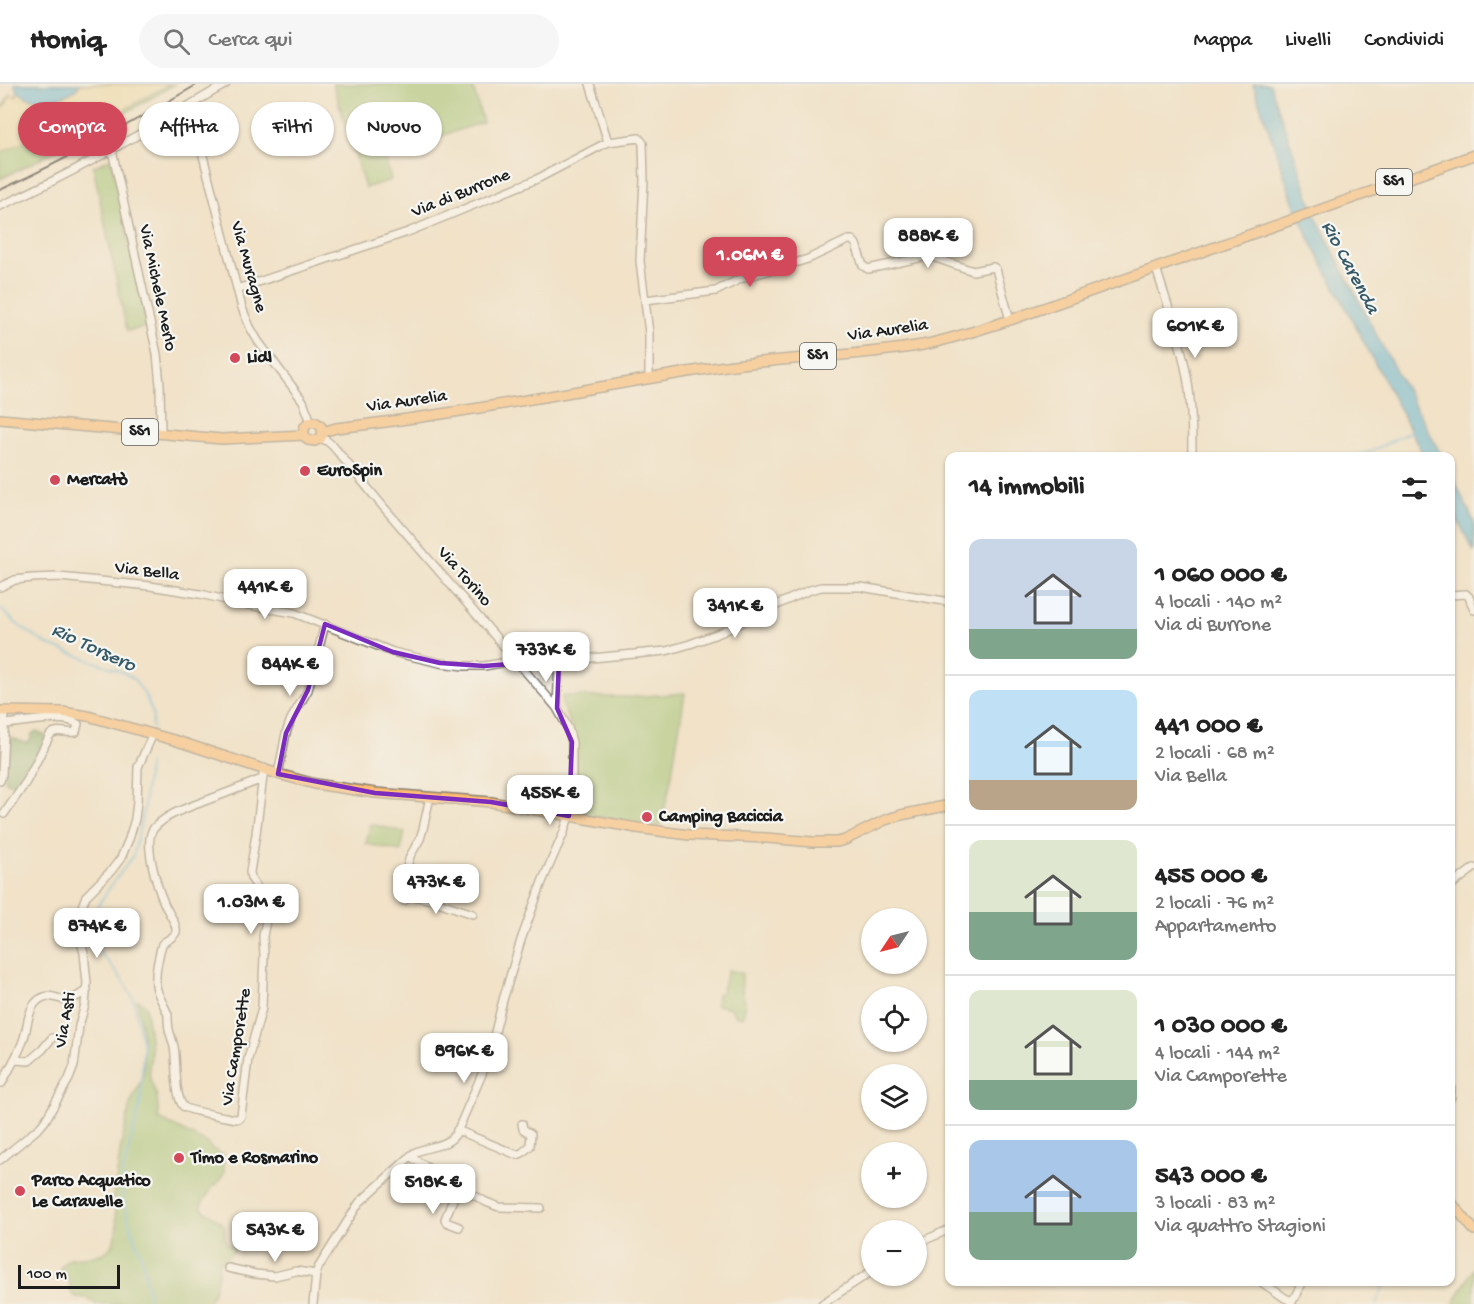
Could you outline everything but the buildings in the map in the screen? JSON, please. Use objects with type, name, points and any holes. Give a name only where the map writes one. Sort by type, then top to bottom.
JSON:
[{"type":"main road","name":"Via Aurelia","points":[[0,419],[222,439],[304,435],[308,440],[315,441],[336,428],[441,415],[722,367],[924,344],[1010,320],[1474,155]]},
{"type":"main road","points":[[304,435],[305,425],[311,422],[321,425],[322,435]]},
{"type":"main road","points":[[3,711],[62,712],[88,716],[315,784],[375,793],[491,802],[689,835],[837,842],[885,820],[945,806]]},
{"type":"main road","points":[[1455,1207],[1474,1230]]},
{"type":"street","points":[[195,102],[226,84]]},
{"type":"street","points":[[590,84],[608,142]]},
{"type":"street","name":"Via di Burrone","points":[[237,289],[408,231],[537,178],[608,142],[637,138],[643,142],[644,180],[640,261],[649,333],[650,378]]},
{"type":"street","points":[[0,206],[37,190],[101,156]]},
{"type":"street","name":"Via Michele Merlo","points":[[113,156],[157,354],[161,434]]},
{"type":"street","name":"Via Muragne","points":[[203,156],[242,308],[258,341],[303,401],[311,422]]},
{"type":"street","points":[[645,300],[716,291],[740,279],[808,259],[848,240],[854,240],[863,266],[868,269],[928,256],[973,271],[993,267],[996,269],[1010,320]]},
{"type":"street","points":[[1156,268],[1183,360],[1189,389],[1192,452]]},
{"type":"street","name":"Via Torino","points":[[322,435],[557,708],[568,728],[572,742],[572,798],[569,816],[521,940],[482,1074],[457,1130]]},
{"type":"street","name":"Via Bella","points":[[0,587],[15,580],[59,577],[150,586],[294,612],[393,652],[464,666],[484,666],[516,660],[560,660],[666,651],[722,632],[783,602],[821,587],[861,587],[945,601]]},
{"type":"street","points":[[1455,595],[1466,594],[1474,610]]},
{"type":"street","points":[[278,774],[286,733],[291,719],[308,690],[325,624]]},
{"type":"street","points":[[557,708],[560,660]]},
{"type":"street","points":[[0,781],[3,711]]},
{"type":"street","points":[[4,724],[58,719],[75,721],[78,724],[75,732],[56,731],[50,735],[26,782],[4,814]]},
{"type":"street","name":"Via Asti","points":[[0,1160],[45,1121],[74,1066],[79,1026],[87,990],[84,953],[78,932],[78,917],[86,896],[121,858],[129,839],[135,819],[138,767],[153,734]]},
{"type":"street","name":"Via Camporette","points":[[262,779],[186,807],[171,815],[154,828],[150,833],[149,842],[153,872],[158,888],[176,924],[175,935],[162,944],[156,983],[167,1014],[174,1046],[180,1098],[183,1107],[187,1109],[236,1119],[241,1116],[248,1059],[262,1008],[263,936],[268,910],[266,901],[251,878],[250,872],[264,768]]},
{"type":"street","points":[[430,797],[420,839],[410,856],[406,871],[405,897],[432,900],[473,914]]},
{"type":"street","points":[[1455,882],[1474,868]]},
{"type":"street","points":[[2,1083],[23,1042],[29,1016],[39,999],[53,996],[70,1000],[87,990]]},
{"type":"street","points":[[14,1060],[29,1061],[52,1038]]},
{"type":"street","points":[[313,1304],[316,1274],[324,1256],[358,1203],[410,1156],[421,1150],[444,1144],[452,1139],[457,1130],[517,1155],[522,1154],[530,1146],[531,1134],[523,1129],[522,1124]]},
{"type":"street","points":[[410,1156],[458,1187],[499,1207],[541,1208]]},
{"type":"street","points":[[458,1187],[445,1219],[446,1222],[459,1227]]},
{"type":"street","points":[[927,1239],[945,1231]]},
{"type":"street","points":[[228,1268],[275,1276],[296,1271],[316,1274]]},
{"type":"street","points":[[822,1304],[861,1278]]},
{"type":"street","points":[[1267,1286],[1292,1302],[1300,1286]]},
{"type":"highlighted area","points":[[325,624],[393,652],[440,663],[484,666],[559,660],[557,708],[572,742],[569,816],[491,802],[375,793],[278,774],[286,733],[308,690]]},
{"type":"green space","points":[[80,84],[175,84],[144,102],[139,102],[139,105],[127,112],[127,102],[18,102],[18,156],[47,156],[0,179],[0,110],[11,94],[15,97],[18,91],[31,96],[50,98],[77,88]]},
{"type":"green space","points":[[333,84],[472,84],[483,122],[442,136],[442,102],[346,102],[346,126]]},
{"type":"green space","points":[[355,156],[385,156],[391,180],[365,188]]},
{"type":"green space","points":[[111,158],[147,327],[127,331],[93,167]]},
{"type":"green space","name":"Camping Baciccia","points":[[685,693],[670,785],[660,827],[574,814],[576,802],[574,742],[572,728],[562,705],[562,696],[629,697]]},
{"type":"green space","points":[[36,731],[46,736],[33,761],[23,766],[28,773],[20,785],[8,783],[5,780],[9,738],[26,743]]},
{"type":"green space","points":[[370,824],[405,832],[401,851],[366,844]]},
{"type":"green space","points":[[728,970],[742,973],[745,1002],[743,1017],[734,1015],[731,1008],[716,1005],[717,994],[721,993]]},
{"type":"green space","points":[[137,1000],[146,1007],[151,1048],[150,1079],[157,1096],[159,1119],[206,1142],[212,1149],[224,1155],[224,1174],[200,1207],[222,1223],[225,1227],[227,1244],[237,1249],[219,1263],[215,1287],[208,1304],[95,1304],[88,1298],[76,1297],[71,1293],[69,1281],[61,1272],[61,1266],[69,1258],[104,1253],[113,1245],[117,1227],[113,1196],[120,1151],[130,1104],[144,1070],[142,1031]]},
{"type":"green space","points":[[1474,1268],[1474,1304],[1453,1304]]},
{"type":"sand","points":[[80,84],[169,84],[127,108],[127,102],[18,102],[18,145],[0,153],[0,110],[11,94],[16,97],[18,91],[32,98],[50,99],[75,90]]},
{"type":"water","points":[[14,84],[80,84],[70,93],[62,96],[37,99],[21,94]]},
{"type":"water","points":[[1253,84],[1270,84],[1316,217],[1440,452],[1422,452],[1296,210]]},
{"type":"water","points":[[1455,482],[1474,522],[1474,552],[1455,515]]},
{"type":"waterway","points":[[1368,452],[1413,430]]},
{"type":"waterway","name":"Rio Torsero","points":[[0,608],[18,625],[48,645],[133,678],[145,695],[153,714],[152,728]]},
{"type":"waterway","name":"Rio Torsero","points":[[146,1304],[149,1296],[142,1258],[129,1223],[122,1195],[123,1171],[140,1106],[143,1047],[133,998],[122,979],[96,947],[92,930],[94,912],[133,856],[144,809],[149,764]]},
{"type":"waterway","points":[[1376,1304],[1384,1286]]},
{"type":"railway","points":[[0,190],[100,140],[198,84]]},
{"type":"place","name":"Lidl","points":[[235,358]]},
{"type":"place","name":"EuroSpin","points":[[305,471]]},
{"type":"place","name":"Mercatò","points":[[55,480]]},
{"type":"place","name":"Camping Baciccia","points":[[647,817]]},
{"type":"place","name":"Timo e Rosmarino","points":[[179,1158]]},
{"type":"place","name":"Parco Acquatico Le Caravelle","points":[[20,1191]]},
{"type":"water label","name":"Rio Carenda","points":[[1349,268]]}]
